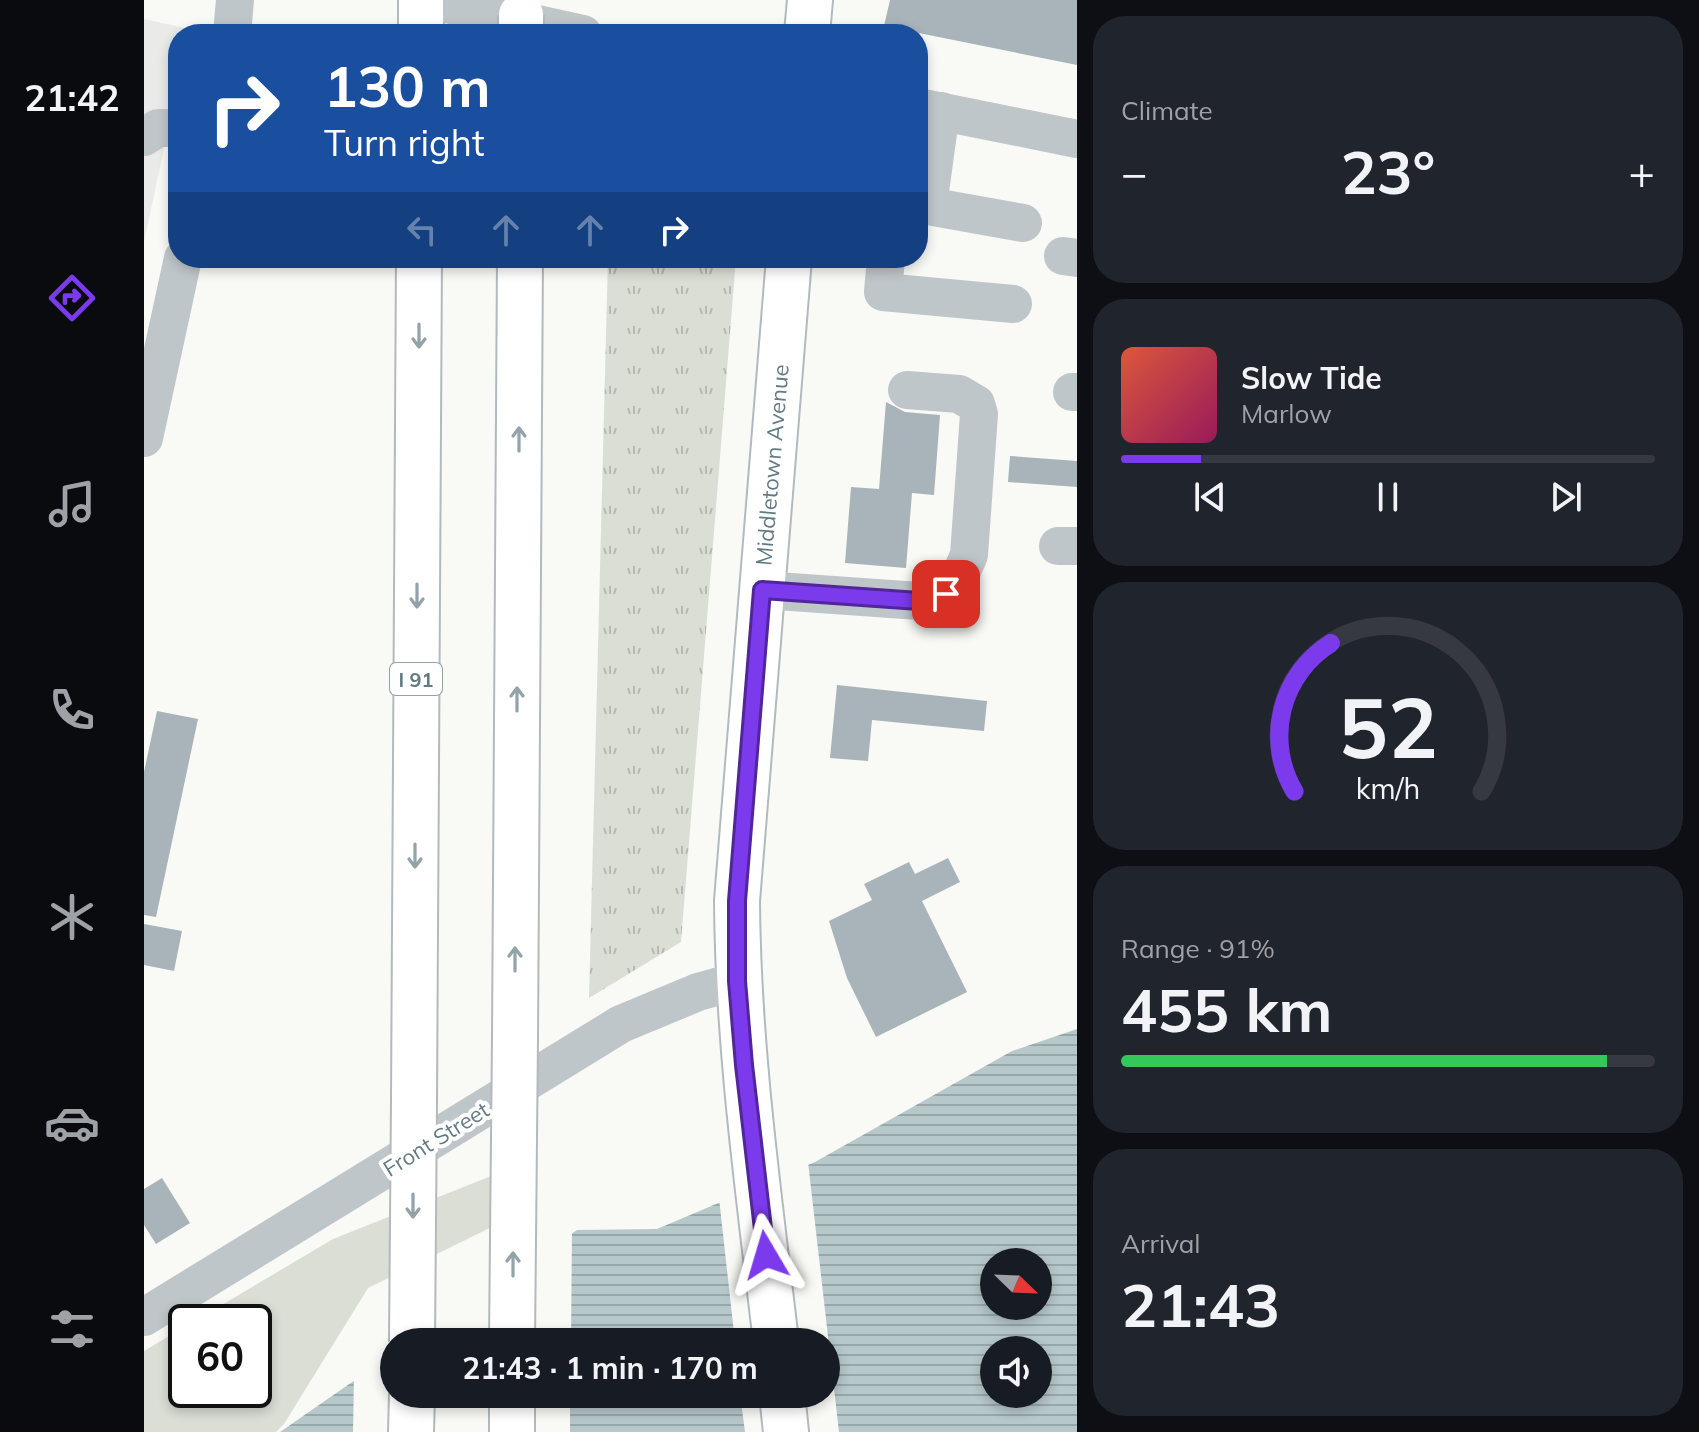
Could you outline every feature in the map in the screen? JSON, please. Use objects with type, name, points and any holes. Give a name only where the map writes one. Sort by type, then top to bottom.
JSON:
[{"type":"main road","points":[[421,0],[421,24]]},
{"type":"main road","points":[[808,24],[810,0]]},
{"type":"main road","name":"I 91","points":[[412,1328],[419,268]]},
{"type":"main road","points":[[512,1328],[520,268]]},
{"type":"main road","name":"Middletown Avenue","points":[[774,1328],[744,1065],[737,981],[737,901],[788,268]]},
{"type":"main road","points":[[411,1432],[412,1408]]},
{"type":"main road","points":[[512,1408],[512,1432]]},
{"type":"main road","points":[[783,1408],[786,1432]]},
{"type":"street","points":[[233,24],[235,0]]},
{"type":"street","points":[[428,0],[537,24]]},
{"type":"street","points":[[929,109],[1077,139]]},
{"type":"street","points":[[144,137],[158,128],[168,128]]},
{"type":"street","points":[[928,206],[1023,223]]},
{"type":"street","points":[[144,438],[181,268]]},
{"type":"street","points":[[885,268],[883,292],[1013,304]]},
{"type":"street","points":[[762,590],[919,601],[937,599],[946,594],[959,578],[969,555],[979,414],[976,404],[959,394],[907,390]]},
{"type":"street","name":"Front Street","points":[[144,1317],[621,1024],[698,992],[737,981]]},
{"type":"shaded area","points":[[144,19],[168,24],[168,130],[144,242]]},
{"type":"shaded area","points":[[1077,1029],[1077,1432],[280,1432],[380,1363],[380,1408],[840,1408],[840,1328],[431,1328],[577,1230],[657,1229],[815,1162],[1012,1051]]},
{"type":"green space","points":[[608,268],[735,268],[681,942],[589,998]]},
{"type":"green space","points":[[511,1168],[514,1216],[368,1288],[284,1424],[276,1432],[144,1432],[144,1351],[168,1337],[168,1408],[272,1408],[272,1304],[223,1304],[333,1239]]},
{"type":"pier","points":[[808,1162],[827,1328],[733,1328],[719,1198]]},
{"type":"pier","points":[[572,1229],[571,1328],[424,1328]]},
{"type":"pier","points":[[380,1358],[380,1408],[570,1408],[570,1432],[353,1432],[354,1375]]},
{"type":"pier","points":[[742,1408],[836,1408],[839,1432],[745,1432]]},
{"type":"building","points":[[890,0],[1077,0],[1077,65],[928,35],[928,24],[884,24]]},
{"type":"building","points":[[886,402],[905,412],[940,415],[934,495],[912,493],[906,568],[845,563],[851,487],[879,489]]},
{"type":"building","points":[[1010,456],[1077,461],[1077,487],[1008,482]]},
{"type":"building","points":[[837,685],[987,701],[984,731],[872,720],[868,761],[830,758]]},
{"type":"building","points":[[157,711],[198,719],[156,917],[144,915],[144,772]]},
{"type":"building","points":[[948,858],[960,882],[922,901],[967,992],[876,1037],[847,978],[829,921],[872,900],[864,884],[909,862],[915,874]]},
{"type":"building","points":[[144,924],[182,931],[174,971],[144,965]]},
{"type":"building","points":[[162,1178],[190,1223],[156,1244],[144,1225],[144,1189]]},
{"type":"route","points":[[766,1255],[737,981],[737,901],[762,590],[919,601],[937,599],[946,594]]}]
